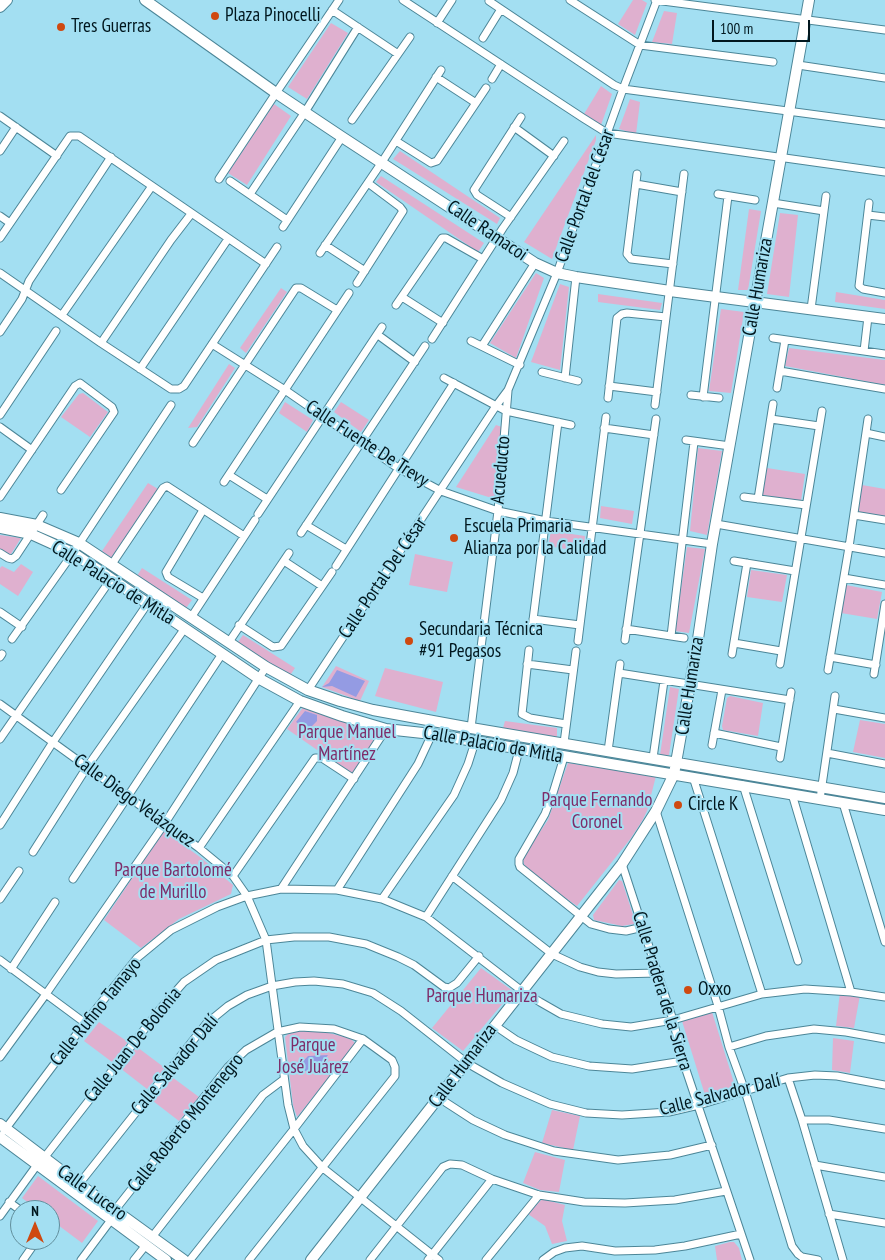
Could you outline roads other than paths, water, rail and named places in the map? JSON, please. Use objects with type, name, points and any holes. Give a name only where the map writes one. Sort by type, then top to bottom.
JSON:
[{"type":"street","points":[[0,7],[7,0]]},
{"type":"street","name":"Calle Ramacoi","points":[[145,0],[276,93],[342,137],[535,263],[557,273],[670,291],[885,319]]},
{"type":"street","points":[[219,179],[339,0]]},
{"type":"street","points":[[403,0],[608,133],[885,172]]},
{"type":"street","points":[[437,23],[452,0]]},
{"type":"street","points":[[570,0],[640,45],[773,62]]},
{"type":"street","points":[[656,0],[885,30]]},
{"type":"street","name":"Calle Portal del César","points":[[508,390],[557,273],[656,0]]},
{"type":"street","name":"Calle Humariza","points":[[311,1260],[622,864],[656,812],[674,774],[712,544],[810,0]]},
{"type":"street","points":[[489,1],[614,85],[623,89],[885,124]]},
{"type":"street","points":[[483,38],[501,9]]},
{"type":"street","points":[[332,10],[398,54]]},
{"type":"street","points":[[250,194],[305,112],[358,27]]},
{"type":"street","points":[[352,120],[410,37]]},
{"type":"street","points":[[492,79],[501,64]]},
{"type":"street","points":[[798,65],[885,78]]},
{"type":"street","points":[[320,253],[396,141],[441,70]]},
{"type":"street","points":[[436,77],[476,103]]},
{"type":"street","points":[[396,141],[431,163],[437,161],[486,88]]},
{"type":"street","points":[[0,116],[57,156]]},
{"type":"street","points":[[511,217],[477,195],[474,190],[521,117]]},
{"type":"street","points":[[514,127],[554,156]]},
{"type":"street","points":[[0,151],[16,128]]},
{"type":"street","points":[[0,238],[70,136],[74,135],[111,157],[266,264]]},
{"type":"street","points":[[230,180],[250,194],[285,224],[342,137]]},
{"type":"street","points":[[432,339],[511,217],[564,141]]},
{"type":"street","points":[[0,331],[22,299],[29,281],[111,157]]},
{"type":"street","points":[[637,174],[627,251],[628,256],[673,264]]},
{"type":"street","points":[[655,405],[684,174]]},
{"type":"street","points":[[357,283],[402,215],[402,208],[368,183]]},
{"type":"street","points":[[636,184],[682,192]]},
{"type":"street","points":[[62,315],[152,186]]},
{"type":"street","points":[[718,194],[755,200]]},
{"type":"street","points":[[703,397],[728,196]]},
{"type":"street","points":[[811,310],[826,196]]},
{"type":"street","points":[[773,203],[824,211]]},
{"type":"street","points":[[869,203],[859,286],[885,293]]},
{"type":"street","points":[[101,343],[171,240],[191,214]]},
{"type":"street","points":[[868,215],[885,218]]},
{"type":"street","points":[[0,216],[10,223]]},
{"type":"street","points":[[396,305],[444,237],[483,259]]},
{"type":"street","points":[[140,369],[228,239]]},
{"type":"street","points":[[325,245],[365,271]]},
{"type":"street","points":[[0,273],[140,369],[171,389],[179,389],[184,386],[277,247]]},
{"type":"street","points":[[482,346],[535,263]]},
{"type":"street","points":[[565,378],[576,277]]},
{"type":"street","points":[[193,443],[296,288],[300,288],[337,310]]},
{"type":"street","points":[[224,482],[348,293]]},
{"type":"street","points":[[402,297],[442,323]]},
{"type":"street","points":[[608,398],[617,318],[619,315],[627,313],[666,317]]},
{"type":"street","points":[[864,351],[868,317]]},
{"type":"street","points":[[192,616],[267,499],[382,327]]},
{"type":"street","points":[[0,415],[56,331]]},
{"type":"street","points":[[378,335],[414,362]]},
{"type":"street","points":[[773,338],[885,354]]},
{"type":"street","points":[[777,388],[785,340]]},
{"type":"street","points":[[471,341],[520,365]]},
{"type":"street","name":"Calle Fuente De Trevy","points":[[212,344],[285,390],[398,468],[441,491],[498,511],[546,521],[712,544]]},
{"type":"street","points":[[301,533],[425,346]]},
{"type":"street","points":[[780,371],[885,389]]},
{"type":"street","points":[[542,372],[578,381]]},
{"type":"street","points":[[444,378],[506,411],[571,425]]},
{"type":"street","points":[[0,497],[77,384],[83,384],[113,408],[114,412],[62,490]]},
{"type":"street","points":[[240,625],[273,647],[281,646],[334,569],[454,384]]},
{"type":"street","points":[[609,386],[657,392]]},
{"type":"street","name":"Calle Portal Del César","points":[[308,690],[508,390]]},
{"type":"street","name":"Acueducto","points":[[471,728],[498,511],[508,390]]},
{"type":"street","points":[[691,395],[718,398]]},
{"type":"street","points":[[758,499],[773,404]]},
{"type":"street","points":[[12,639],[171,405]]},
{"type":"street","points":[[780,664],[822,411]]},
{"type":"street","points":[[578,641],[606,417]]},
{"type":"street","points":[[625,640],[656,419]]},
{"type":"street","points":[[771,419],[819,426]]},
{"type":"street","points":[[828,670],[868,419]]},
{"type":"street","points":[[532,628],[558,422]]},
{"type":"street","points":[[0,427],[32,450]]},
{"type":"street","points":[[604,428],[654,435]]},
{"type":"street","points":[[866,433],[885,437]]},
{"type":"street","points":[[686,440],[730,446]]},
{"type":"street","points":[[671,636],[694,442]]},
{"type":"street","points":[[229,475],[267,499]]},
{"type":"street","points":[[112,564],[163,488],[169,486],[244,536]]},
{"type":"street","points":[[744,497],[806,505]]},
{"type":"street","points":[[203,510],[166,572],[168,577],[203,598]]},
{"type":"street","points":[[0,553],[8,558],[14,558],[43,515]]},
{"type":"street","points":[[854,515],[885,520]]},
{"type":"street","name":"Calle Palacio de Mitla","points":[[0,518],[37,525],[79,543],[192,616],[266,667],[308,690],[340,701],[373,710],[471,728],[885,798]]},
{"type":"street","points":[[716,524],[885,553]]},
{"type":"street","points":[[306,525],[346,549]]},
{"type":"street","name":"Calle Palacio de Mitla","points":[[0,528],[31,534],[72,553],[258,678],[300,700],[342,716],[386,729],[432,734],[885,810]]},
{"type":"street","points":[[229,642],[289,553]]},
{"type":"street","points":[[284,561],[322,586]]},
{"type":"street","points":[[734,561],[795,571]]},
{"type":"street","points":[[732,654],[747,563]]},
{"type":"street","points":[[0,739],[111,578]]},
{"type":"street","points":[[844,578],[885,585]]},
{"type":"street","points":[[0,825],[52,742],[148,603]]},
{"type":"street","points":[[874,674],[885,604]]},
{"type":"street","points":[[0,612],[22,626]]},
{"type":"street","points":[[533,619],[580,625]]},
{"type":"street","points":[[32,852],[87,767],[185,628]]},
{"type":"street","points":[[626,628],[684,638]]},
{"type":"street","points":[[734,642],[781,651]]},
{"type":"street","points":[[529,650],[522,710],[525,716],[566,724]]},
{"type":"street","points":[[564,744],[576,651]]},
{"type":"street","points":[[73,879],[222,654]]},
{"type":"street","points":[[830,657],[876,665]]},
{"type":"street","points":[[527,664],[573,670]]},
{"type":"street","points":[[608,751],[620,664]]},
{"type":"street","points":[[0,1056],[46,994],[165,823],[266,667]]},
{"type":"street","points":[[619,673],[790,700]]},
{"type":"street","points":[[653,758],[664,681]]},
{"type":"street","points":[[712,745],[722,690]]},
{"type":"street","points":[[780,758],[791,692]]},
{"type":"street","points":[[820,799],[835,696]]},
{"type":"street","points":[[199,848],[300,700]]},
{"type":"street","name":"Calle Diego Velázquez","points":[[0,704],[199,848],[233,876],[248,896],[266,940],[283,1080],[294,1129],[303,1146],[323,1168],[396,1226],[430,1257],[439,1260]]},
{"type":"street","points":[[834,709],[885,718]]},
{"type":"street","points":[[281,889],[386,729]]},
{"type":"street","points":[[714,733],[782,747]]},
{"type":"street","points":[[337,890],[413,772],[432,734]]},
{"type":"street","points":[[382,899],[454,795],[468,764],[475,742]]},
{"type":"street","points":[[426,917],[501,800],[513,773],[519,750]]},
{"type":"street","points":[[827,754],[885,764]]},
{"type":"street","points":[[564,757],[545,814],[518,862],[520,867],[592,924],[626,931],[643,926]]},
{"type":"street","points":[[233,876],[315,758],[322,758],[354,779]]},
{"type":"street","points":[[693,778],[762,994]]},
{"type":"street","points":[[743,785],[798,961]]},
{"type":"street","points":[[792,794],[850,992]]},
{"type":"street","points":[[843,803],[885,942]]},
{"type":"street","points":[[656,812],[792,1246],[802,1257],[818,1260]]},
{"type":"street","name":"Calle Pradera de la Sierra","points":[[622,864],[673,1020],[684,1062],[750,1260]]},
{"type":"street","points":[[0,900],[19,872]]},
{"type":"street","points":[[452,876],[552,954],[580,967],[598,972],[616,974],[658,973]]},
{"type":"street","name":"Calle Rufino Tamayo","points":[[1,1131],[137,958],[171,930],[216,907],[248,896],[281,889],[337,890],[382,899],[426,917],[522,991],[561,1014],[584,1021],[631,1027],[673,1020],[762,994],[805,989],[885,997]]},
{"type":"street","points":[[11,969],[55,902]]},
{"type":"street","name":"Calle Juan De Bolonia","points":[[11,1200],[141,1031],[184,982],[216,960],[266,940],[294,937],[329,937],[366,944],[414,965],[444,987],[449,988],[457,983],[479,956]]},
{"type":"street","points":[[0,960],[85,1023]]},
{"type":"street","name":"Calle Salvador Dalí","points":[[79,1184],[206,1024],[228,1006],[247,995],[272,986],[295,982],[314,981],[343,984],[373,993],[401,1011],[467,1063],[502,1083],[550,1104],[586,1113],[622,1115],[669,1112],[699,1105],[788,1078],[815,1075],[837,1076],[885,1085]]},
{"type":"street","points":[[494,1025],[516,1040],[552,1057],[590,1066],[632,1068],[684,1062]]},
{"type":"street","name":"Calle Roberto Montenegro","points":[[115,1210],[228,1068],[246,1050],[277,1032],[300,1027],[334,1029],[363,1040],[392,1060],[395,1067],[395,1076],[323,1168]]},
{"type":"street","points":[[729,1047],[766,1036],[814,1029],[885,1039]]},
{"type":"street","points":[[190,1260],[363,1040]]},
{"type":"street","points":[[788,1078],[843,1260]]},
{"type":"street","points":[[134,1260],[263,1095],[283,1080]]},
{"type":"street","points":[[439,1098],[473,1120],[506,1135],[554,1151],[618,1160],[670,1155],[712,1145]]},
{"type":"street","points":[[802,1120],[829,1120],[885,1129]]},
{"type":"street","name":"Calle Lucero","points":[[1,1131],[111,1220],[184,1260]]},
{"type":"street","name":"Calle Lucero","points":[[40,1161],[79,1184],[115,1210],[149,1241],[166,1260]]},
{"type":"street","points":[[370,1260],[446,1165],[455,1163],[492,1179],[539,1195],[584,1202],[625,1203],[675,1200],[726,1191]]},
{"type":"street","points":[[815,1165],[885,1177]]},
{"type":"street","points":[[249,1260],[323,1168]]},
{"type":"street","points":[[430,1257],[492,1179]]},
{"type":"street","points":[[486,1260],[539,1195]]},
{"type":"street","name":"Calle Juan De Bolonia","points":[[0,1216],[10,1202]]},
{"type":"street","points":[[828,1214],[885,1223]]},
{"type":"street","points":[[81,1260],[111,1220]]},
{"type":"street","points":[[543,1260],[554,1252],[565,1248],[582,1246],[615,1250],[655,1250],[685,1246],[741,1234]]},
{"type":"water","points":[[337,670],[365,681],[356,697],[332,686],[322,687],[329,683]]},
{"type":"water","points":[[305,711],[317,715],[317,721],[312,726],[306,728],[296,722]]},
{"type":"water","points":[[328,1055],[315,1072],[295,1070],[308,1056]]},
{"type":"place","name":"Plaza Pinocelli","points":[[215,16]]},
{"type":"place","name":"Tres Guerras","points":[[61,27]]},
{"type":"place","name":"Escuela Primaria Alianza por la Calidad","points":[[454,538]]},
{"type":"place","name":"Secundaria Técnica #91 Pegasos","points":[[409,641]]},
{"type":"place","name":"Circle K","points":[[678,805]]},
{"type":"place","name":"Oxxo","points":[[688,990]]},
{"type":"park label","name":"Parque Manuel Martínez","points":[[347,744]]},
{"type":"park label","name":"Parque Fernando Coronel","points":[[597,812]]},
{"type":"park label","name":"Parque Bartolomé de Murillo","points":[[173,882]]},
{"type":"park label","name":"Parque Humariza","points":[[482,997]]},
{"type":"park label","name":"Parque José Juárez","points":[[313,1057]]}]
